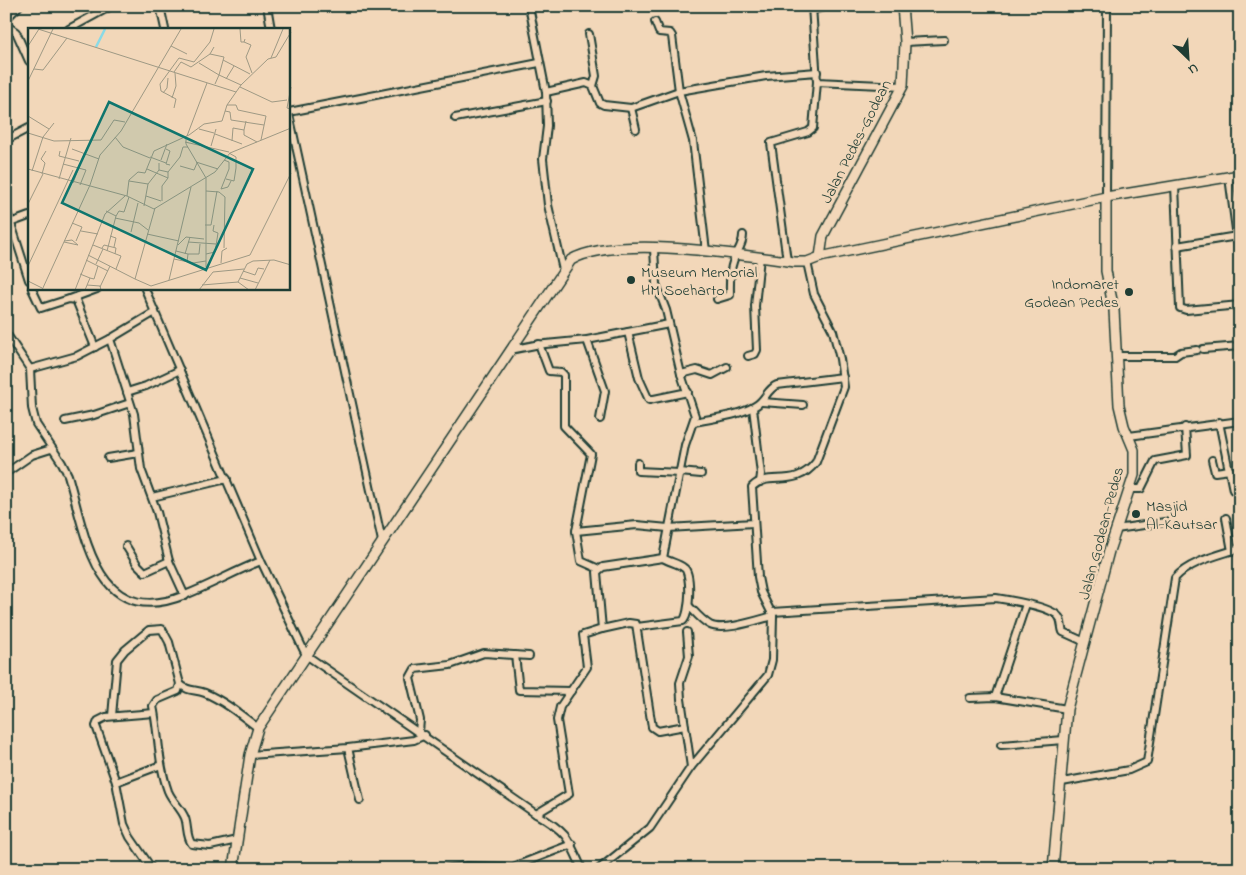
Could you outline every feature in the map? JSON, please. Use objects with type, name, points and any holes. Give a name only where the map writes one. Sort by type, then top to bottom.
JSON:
[{"type":"street","points":[[6,19],[19,6]]},
{"type":"street","points":[[72,28],[111,6]]},
{"type":"street","points":[[160,6],[165,28]]},
{"type":"street","points":[[267,6],[271,28]]},
{"type":"street","points":[[529,6],[547,101],[547,126],[543,159],[548,205],[563,270]]},
{"type":"street","points":[[788,261],[771,143],[808,132],[813,128],[818,72],[812,8],[830,6]]},
{"type":"street","name":"Jalan Pedes-Godean","points":[[820,257],[823,236],[903,86],[906,42],[902,6]]},
{"type":"street","points":[[1106,197],[1108,139],[1107,6]]},
{"type":"street","points":[[655,22],[658,32],[670,33],[672,36],[679,91],[693,141],[706,251]]},
{"type":"street","points":[[6,25],[16,32],[28,60]]},
{"type":"street","points":[[589,34],[596,76],[593,86],[600,103],[604,106],[631,108],[679,91],[766,76],[818,72]]},
{"type":"street","points":[[906,42],[944,40]]},
{"type":"street","points":[[290,113],[539,63]]},
{"type":"street","points":[[817,82],[903,86]]},
{"type":"street","points":[[546,92],[586,84],[593,86]]},
{"type":"street","points":[[455,118],[547,101]]},
{"type":"street","points":[[631,108],[636,129]]},
{"type":"street","points":[[290,118],[382,541]]},
{"type":"street","points":[[6,140],[28,129]]},
{"type":"street","points":[[233,869],[250,755],[258,728],[571,260],[591,251],[612,248],[706,251],[807,262],[820,257],[1106,197],[1240,175]]},
{"type":"street","points":[[1229,177],[1240,260]]},
{"type":"street","points":[[1175,185],[1179,306],[1182,310],[1240,305]]},
{"type":"street","name":"Jalan Godean-Pedes","points":[[1053,869],[1067,709],[1116,529],[1130,489],[1135,462],[1134,450],[1120,412],[1114,310],[1106,271],[1106,197]]},
{"type":"street","points":[[6,208],[28,277]]},
{"type":"street","points":[[10,223],[28,216]]},
{"type":"street","points":[[717,299],[730,295],[730,276],[736,254],[742,243],[742,235]]},
{"type":"street","points":[[1177,246],[1237,236]]},
{"type":"street","points":[[654,249],[656,284],[669,324],[681,374],[688,392],[694,422],[685,445],[662,558]]},
{"type":"street","points":[[748,356],[755,354],[757,350],[755,306],[760,257]]},
{"type":"street","points":[[599,869],[650,828],[691,768],[768,675],[772,660],[772,614],[761,592],[751,493],[752,487],[760,482],[799,477],[809,471],[816,462],[842,397],[843,377],[833,331],[814,294],[807,262]]},
{"type":"street","points":[[32,290],[41,308],[94,290]]},
{"type":"street","points":[[145,290],[261,561],[306,655],[536,814],[560,828],[572,844],[582,869]]},
{"type":"street","points":[[69,299],[75,300],[79,305],[94,347]]},
{"type":"street","points":[[30,369],[77,356],[155,312]]},
{"type":"street","points":[[510,350],[539,344],[587,340],[669,324]]},
{"type":"street","points":[[628,332],[640,378],[649,400],[688,392]]},
{"type":"street","points":[[6,333],[30,369],[32,408],[36,424],[68,475],[93,560],[106,583],[117,593],[134,602],[163,602],[185,596],[232,572],[261,561]]},
{"type":"street","points":[[110,339],[130,403],[138,436],[138,453],[142,469],[152,497],[169,561],[185,596]]},
{"type":"street","points":[[587,340],[605,390],[600,420]]},
{"type":"street","points":[[539,344],[548,371],[561,372],[564,375],[564,426],[591,454],[576,531],[579,558],[581,561],[599,569],[662,558],[683,567],[687,572],[689,606],[687,616],[683,621],[637,627]]},
{"type":"street","points":[[1117,356],[1175,356],[1181,352],[1240,346]]},
{"type":"street","points":[[681,374],[697,370],[712,375],[727,367]]},
{"type":"street","points":[[127,392],[146,386],[180,370]]},
{"type":"street","points":[[694,422],[754,408],[762,402],[770,389],[777,385],[843,377]]},
{"type":"street","points":[[762,402],[803,405]]},
{"type":"street","points":[[65,421],[94,415],[130,403]]},
{"type":"street","points":[[754,408],[761,474],[760,482]]},
{"type":"street","points":[[1129,436],[1219,422],[1240,421]]},
{"type":"street","points":[[1219,422],[1233,490]]},
{"type":"street","points":[[1130,489],[1141,489],[1155,461],[1187,455],[1185,427]]},
{"type":"street","points":[[6,473],[32,455],[51,448]]},
{"type":"street","points":[[108,458],[138,453]]},
{"type":"street","points":[[1212,460],[1215,472],[1230,470]]},
{"type":"street","points":[[638,463],[638,471],[701,474]]},
{"type":"street","points":[[152,497],[227,479]]},
{"type":"street","points":[[1226,518],[1232,551]]},
{"type":"street","points":[[1116,529],[1166,522]]},
{"type":"street","points":[[576,531],[637,525],[668,528],[754,523]]},
{"type":"street","points":[[126,546],[137,564],[145,572],[169,561]]},
{"type":"street","points":[[1062,782],[1129,770],[1147,762],[1175,578],[1200,562],[1240,548]]},
{"type":"street","points":[[599,569],[598,592],[602,629]]},
{"type":"street","points":[[689,606],[704,621],[715,627],[736,625],[772,614],[996,598],[1026,604],[1056,614],[1060,619],[1063,632],[1085,642]]},
{"type":"street","points":[[996,697],[1026,604]]},
{"type":"street","points":[[536,814],[569,794],[557,720],[560,707],[588,667],[583,635],[634,623],[637,627],[652,727],[658,731],[685,726]]},
{"type":"street","points":[[112,716],[118,660],[125,650],[149,630],[159,628],[164,631],[180,684],[186,690],[204,692],[226,704],[258,728]]},
{"type":"street","points":[[687,632],[689,656],[680,682],[691,768]]},
{"type":"street","points":[[422,734],[410,678],[412,671],[450,665],[484,653],[529,656]]},
{"type":"street","points":[[515,654],[519,690],[571,691]]},
{"type":"street","points":[[180,684],[178,691],[154,702],[153,706],[161,751],[161,766],[169,793],[185,818],[192,844],[210,846],[237,840]]},
{"type":"street","points":[[970,698],[996,697],[1067,709]]},
{"type":"street","points":[[152,869],[130,837],[124,824],[116,782],[96,726],[102,718],[154,713]]},
{"type":"street","points":[[250,755],[348,748],[414,740],[422,734]]},
{"type":"street","points":[[1001,745],[1064,740]]},
{"type":"street","points":[[348,748],[360,800]]},
{"type":"street","points":[[116,782],[161,766]]},
{"type":"street","points":[[443,869],[467,866],[513,867],[572,844]]},
{"type":"place","name":"Museum Memorial HM Soeharto","points":[[631,280]]},
{"type":"place","name":"Indomaret Godean Pedes","points":[[1129,292]]},
{"type":"place","name":"Masjid Al-Kautsar","points":[[1136,514]]}]
